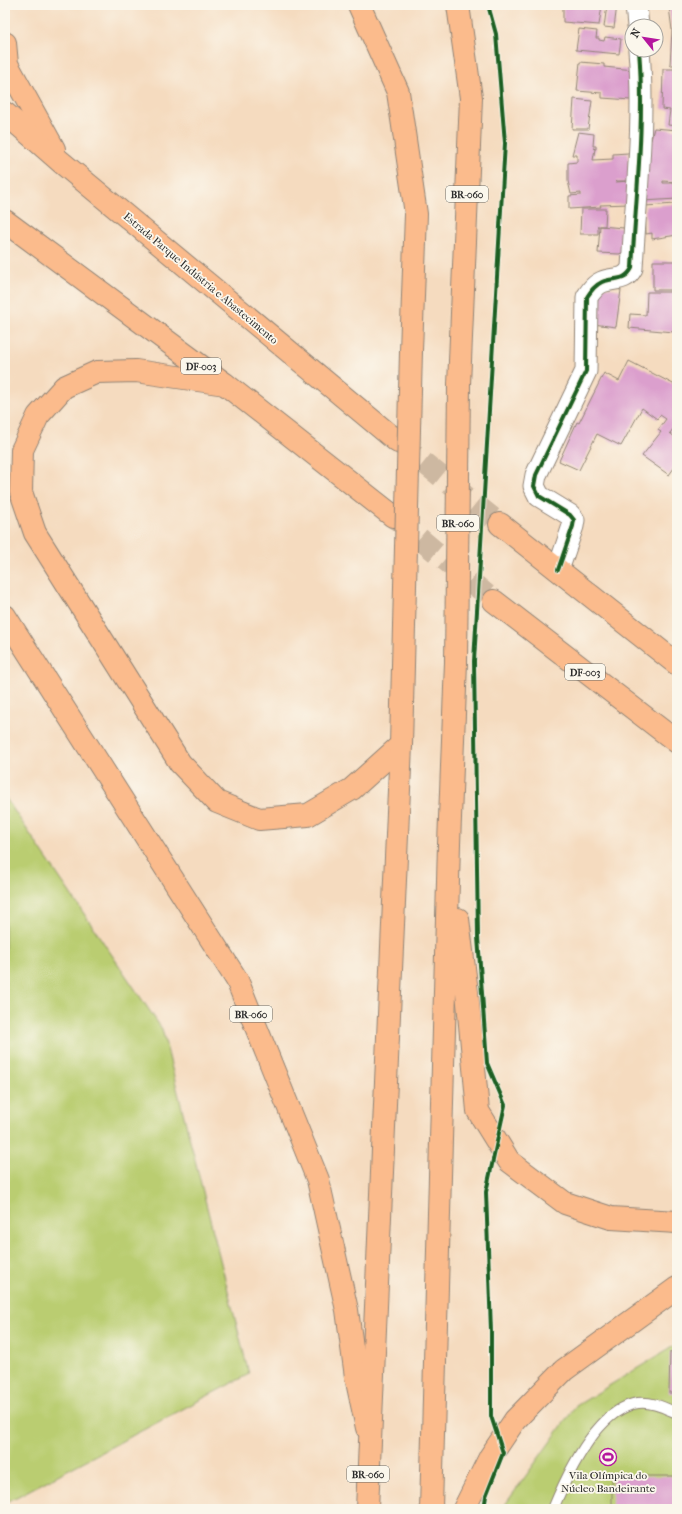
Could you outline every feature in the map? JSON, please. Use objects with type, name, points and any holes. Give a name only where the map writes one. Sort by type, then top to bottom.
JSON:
[{"type":"main road","name":"BR-060","points":[[359,5],[398,92],[416,214],[401,745],[367,1509]]},
{"type":"main road","name":"BR-060","points":[[431,1509],[449,844],[456,662],[459,385],[471,98],[458,5]]},
{"type":"main road","points":[[5,43],[7,64],[61,162]]},
{"type":"main road","name":"Estrada Parque Indústria e Abastecimento","points":[[5,113],[61,162],[398,442]]},
{"type":"main road","name":"DF-003","points":[[5,220],[225,384],[393,516]]},
{"type":"main road","points":[[225,384],[136,371],[97,372],[64,387],[38,416],[22,450],[21,492],[35,533],[180,764],[217,802],[259,819],[308,815],[352,788],[401,745]]},
{"type":"main road","points":[[500,524],[677,664]]},
{"type":"main road","name":"DF-003","points":[[494,601],[677,742]]},
{"type":"main road","name":"BR-060","points":[[5,616],[237,980],[318,1180],[347,1310],[356,1377],[370,1440]]},
{"type":"main road","points":[[449,844],[467,992],[478,1111],[509,1161],[565,1203],[611,1218],[677,1222]]},
{"type":"main road","points":[[464,1509],[490,1457],[515,1420],[564,1370],[677,1288]]},
{"type":"street","points":[[636,5],[637,18]]},
{"type":"street","points":[[558,570],[574,520],[570,515],[539,496],[534,486],[536,475],[586,371],[586,297],[592,288],[601,282],[624,277],[629,274],[632,268],[641,129],[640,58]]},
{"type":"lane","points":[[553,1509],[562,1486],[575,1462],[592,1436],[607,1418],[624,1408],[639,1403],[656,1405],[677,1412]]},
{"type":"green space","points":[[5,797],[162,1029],[249,1374],[5,1503]]},
{"type":"green space","name":"Vila Olímpica do Núcleo Bandeirante","points":[[677,1344],[677,1509],[502,1509],[576,1406]]},
{"type":"building","points":[[602,5],[599,25],[563,22],[563,6]]},
{"type":"building","points":[[607,5],[617,5],[614,28],[604,27]]},
{"type":"building","points":[[651,5],[677,5],[677,65],[670,65],[672,30],[669,7],[651,9]]},
{"type":"building","points":[[579,29],[597,31],[596,38],[599,38],[599,40],[604,41],[605,37],[621,39],[619,54],[576,50]]},
{"type":"building","points":[[580,62],[604,64],[604,67],[634,70],[631,100],[602,98],[602,93],[577,91]]},
{"type":"building","points":[[663,69],[677,69],[677,126],[668,125],[670,110],[662,109]]},
{"type":"building","points":[[574,99],[592,101],[588,129],[572,129]]},
{"type":"building","points":[[654,128],[677,130],[677,182],[663,181],[663,183],[677,183],[677,199],[643,201],[645,138],[651,140]]},
{"type":"building","points":[[578,132],[594,134],[593,146],[596,146],[596,149],[593,148],[595,149],[593,160],[613,159],[613,154],[628,153],[630,181],[629,204],[600,205],[601,207],[569,209],[569,196],[581,195],[581,193],[571,194],[568,181],[568,163],[577,162],[577,155],[572,155]]},
{"type":"building","points":[[676,204],[677,235],[652,239],[652,233],[646,234],[645,206]]},
{"type":"building","points":[[581,209],[606,209],[605,226],[598,226],[598,234],[580,234]]},
{"type":"building","points":[[600,226],[624,228],[626,250],[623,250],[622,253],[619,254],[598,253]]},
{"type":"building","points":[[653,261],[677,261],[677,287],[673,287],[673,290],[653,290]]},
{"type":"building","points":[[604,287],[621,290],[616,327],[593,324],[600,289]]},
{"type":"building","points":[[647,292],[677,292],[674,332],[629,328],[630,314],[646,315]]},
{"type":"building","points":[[629,361],[677,386],[677,424],[670,433],[677,439],[677,464],[669,475],[642,456],[661,432],[658,430],[666,419],[660,415],[657,419],[642,408],[621,446],[597,434],[579,470],[559,461],[577,422],[579,423],[604,373],[619,381]]},
{"type":"building","points":[[670,1352],[677,1352],[677,1393],[669,1393]]},
{"type":"building","points":[[612,1476],[677,1476],[677,1509],[612,1509]]},
{"type":"tunnel","points":[[398,442],[500,524]]},
{"type":"tunnel","points":[[394,517],[494,601]]},
{"type":"cycle path","points":[[484,1509],[486,1496],[503,1453],[491,1416],[491,1331],[486,1192],[505,1105],[487,1063],[478,937],[474,661],[505,143],[496,34],[488,5]]},
{"type":"cycle path","points":[[558,570],[574,520],[570,515],[539,496],[534,486],[536,475],[586,371],[587,297],[593,288],[600,283],[623,277],[632,268],[641,105],[640,58]]},
{"type":"place","name":"Vila Olímpica do Núcleo Bandeirante","points":[[608,1457]]}]
